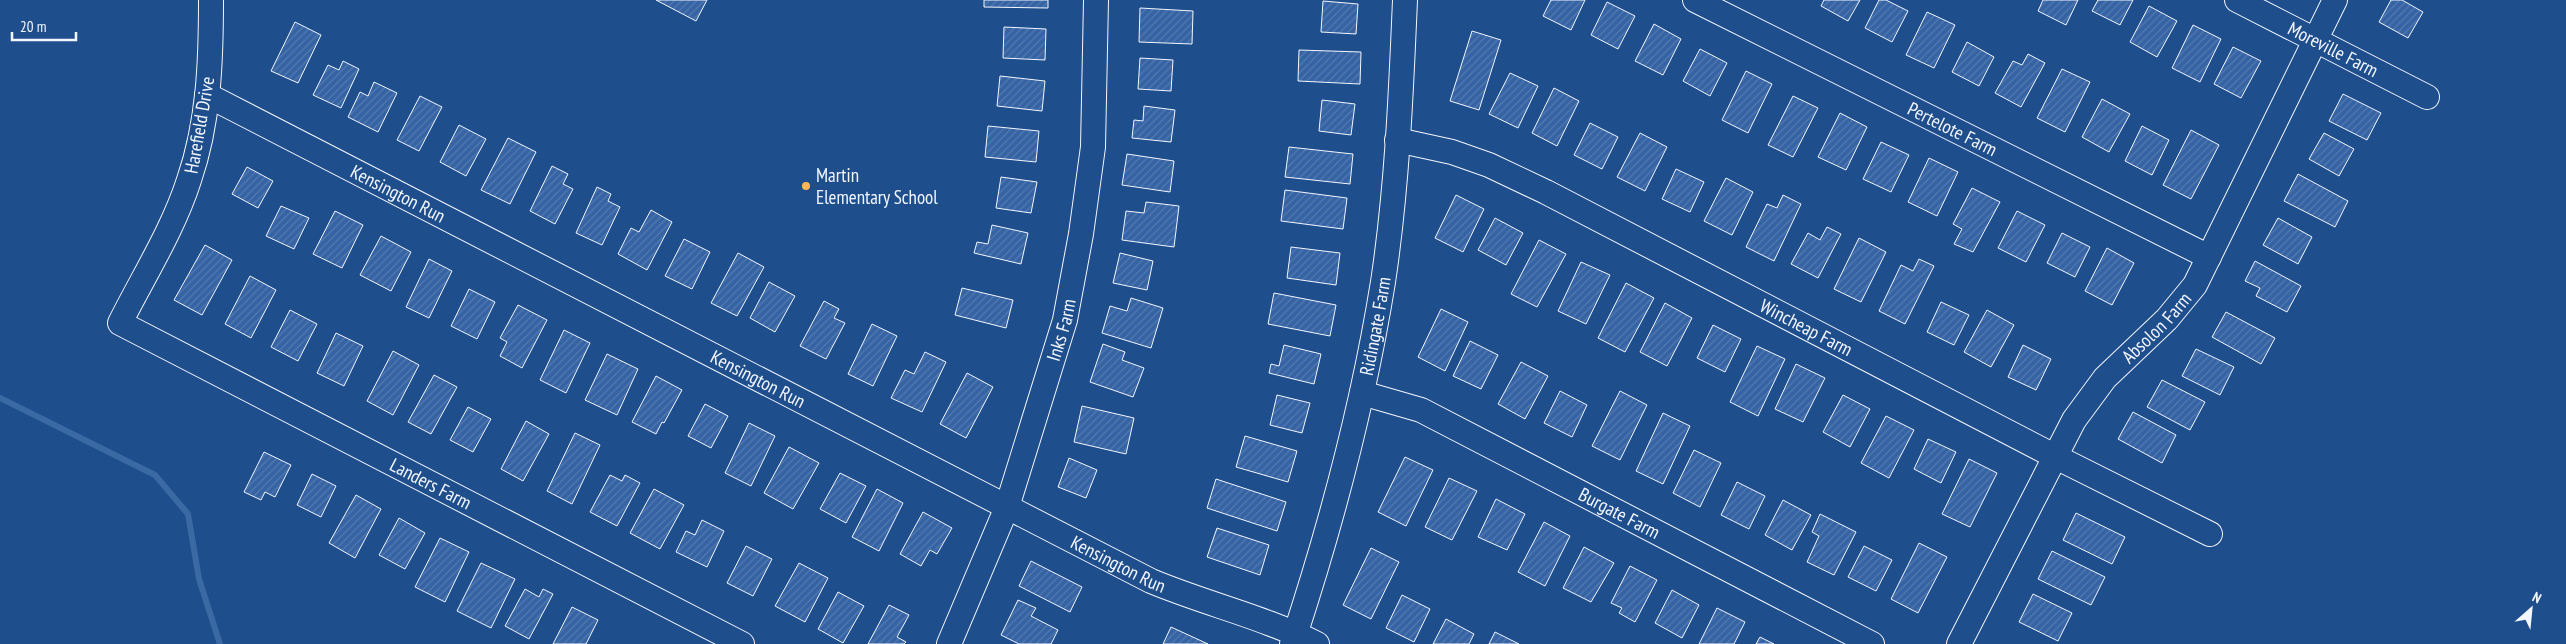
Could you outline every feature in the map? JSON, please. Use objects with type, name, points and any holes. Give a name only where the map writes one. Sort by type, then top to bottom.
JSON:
[{"type":"street","name":"Harefield Drive","points":[[120,323],[166,232],[189,181],[201,135],[207,95],[210,0]]},
{"type":"street","name":"Inks Farm","points":[[949,644],[1007,507],[1065,320],[1081,234],[1093,147],[1096,0]]},
{"type":"street","name":"Ridingate Farm","points":[[1294,638],[1329,531],[1362,394],[1383,281],[1397,140],[1405,0]]},
{"type":"street","name":"Pertelote Farm","points":[[1695,0],[2209,257]]},
{"type":"street","name":"Moreville Farm","points":[[2237,0],[2427,97]]},
{"type":"street","name":"Absolon Farm","points":[[1959,644],[2074,420],[2105,378],[2167,319],[2195,285],[2335,0]]},
{"type":"street","name":"Kensington Run","points":[[207,95],[1151,581],[1189,597],[1272,622],[1294,638],[1317,644]]},
{"type":"street","name":"Wincheap Farm","points":[[1397,140],[1452,152],[1489,165],[1546,192],[2056,457],[2210,534]]},
{"type":"street","name":"Landers Farm","points":[[120,323],[742,644]]},
{"type":"street","name":"Burgate Farm","points":[[1362,394],[1421,410],[1872,644]]},
{"type":"building","points":[[656,0],[707,0],[696,21]]},
{"type":"building","points":[[984,0],[1048,0],[1048,8],[984,7]]},
{"type":"building","points":[[1551,0],[1585,0],[1571,30],[1543,16]]},
{"type":"building","points":[[1824,0],[1860,0],[1848,21],[1821,6]]},
{"type":"building","points":[[1879,0],[1886,0],[1908,11],[1892,42],[1865,28]]},
{"type":"building","points":[[2043,0],[2078,0],[2066,25],[2038,11]]},
{"type":"building","points":[[2098,0],[2133,0],[2120,25],[2092,11]]},
{"type":"building","points":[[2391,0],[2402,0],[2423,12],[2408,38],[2379,22]]},
{"type":"building","points":[[1323,1],[1358,4],[1356,34],[1321,32]]},
{"type":"building","points":[[1607,2],[1635,16],[1618,49],[1591,35]]},
{"type":"building","points":[[2149,6],[2177,21],[2157,57],[2130,42]]},
{"type":"building","points":[[1140,8],[1193,11],[1192,44],[1139,42]]},
{"type":"building","points":[[1927,12],[1955,25],[1934,68],[1906,55]]},
{"type":"building","points":[[295,22],[321,35],[298,83],[271,71]]},
{"type":"building","points":[[1654,24],[1681,39],[1663,75],[1635,61]]},
{"type":"building","points":[[2193,25],[2221,39],[2200,82],[2172,68]]},
{"type":"building","points":[[1004,27],[1046,29],[1045,60],[1003,58]]},
{"type":"building","points":[[1472,31],[1501,40],[1479,110],[1450,101]]},
{"type":"building","points":[[1967,42],[1994,57],[1979,86],[1952,72]]},
{"type":"building","points":[[2233,47],[2261,61],[2241,98],[2214,84]]},
{"type":"building","points":[[1700,49],[1727,63],[1710,96],[1683,81]]},
{"type":"building","points":[[1299,50],[1361,52],[1360,84],[1298,81]]},
{"type":"building","points":[[2028,54],[2045,63],[2021,107],[1995,93],[2013,61],[2022,65]]},
{"type":"building","points":[[1140,58],[1173,60],[1171,91],[1138,89]]},
{"type":"building","points":[[343,61],[359,69],[341,108],[313,95],[328,65],[339,70]]},
{"type":"building","points":[[2062,69],[2090,82],[2065,132],[2037,118]]},
{"type":"building","points":[[1746,71],[1772,84],[1748,133],[1722,120]]},
{"type":"building","points":[[1510,73],[1538,86],[1518,128],[1489,114]]},
{"type":"building","points":[[1000,76],[1045,81],[1042,111],[997,106]]},
{"type":"building","points":[[374,82],[397,93],[378,132],[348,117],[360,92],[368,96]]},
{"type":"building","points":[[1554,88],[1579,101],[1557,146],[1532,133]]},
{"type":"building","points":[[2343,94],[2381,113],[2367,140],[2329,121]]},
{"type":"building","points":[[420,96],[442,107],[419,151],[397,140]]},
{"type":"building","points":[[1793,96],[1818,108],[1793,157],[1768,145]]},
{"type":"building","points":[[2102,99],[2130,114],[2109,152],[2082,137]]},
{"type":"building","points":[[1322,100],[1355,104],[1351,135],[1319,131]]},
{"type":"building","points":[[1144,106],[1175,110],[1171,142],[1132,138],[1134,120],[1143,121]]},
{"type":"building","points":[[1840,113],[1867,127],[1846,170],[1818,157]]},
{"type":"building","points":[[1590,123],[1618,137],[1602,169],[1574,155]]},
{"type":"building","points":[[459,125],[486,139],[466,176],[440,162]]},
{"type":"building","points":[[988,126],[1039,131],[1036,162],[985,157]]},
{"type":"building","points":[[2142,126],[2169,140],[2152,175],[2125,161]]},
{"type":"building","points":[[2191,130],[2219,145],[2191,199],[2163,185]]},
{"type":"building","points":[[1640,133],[1667,147],[1645,191],[1617,177]]},
{"type":"building","points":[[2324,133],[2354,149],[2339,176],[2309,159]]},
{"type":"building","points":[[508,138],[536,152],[510,204],[481,190]]},
{"type":"building","points":[[1881,142],[1909,155],[1891,192],[1863,179]]},
{"type":"building","points":[[1289,147],[1353,154],[1350,184],[1285,177]]},
{"type":"building","points":[[1127,154],[1174,161],[1170,192],[1122,185]]},
{"type":"building","points":[[1929,158],[1958,172],[1937,216],[1908,202]]},
{"type":"building","points":[[552,166],[568,174],[563,184],[573,189],[555,224],[530,211]]},
{"type":"building","points":[[247,167],[273,181],[258,208],[232,194]]},
{"type":"building","points":[[1676,169],[1704,182],[1690,212],[1662,199]]},
{"type":"building","points":[[2298,174],[2348,201],[2335,227],[2284,201]]},
{"type":"building","points":[[1001,177],[1037,182],[1031,213],[996,208]]},
{"type":"building","points":[[1726,178],[1753,192],[1732,235],[1704,221]]},
{"type":"building","points":[[597,187],[611,194],[608,201],[620,207],[602,245],[576,233]]},
{"type":"building","points":[[1972,188],[2000,202],[1973,252],[1954,244],[1962,229],[1953,224]]},
{"type":"building","points":[[1285,190],[1347,198],[1343,229],[1281,221]]},
{"type":"building","points":[[1456,195],[1484,209],[1463,252],[1435,238]]},
{"type":"building","points":[[1783,195],[1801,204],[1774,261],[1746,247],[1767,204],[1777,208]]},
{"type":"building","points":[[1146,202],[1179,206],[1174,247],[1122,240],[1126,211],[1144,213]]},
{"type":"building","points":[[281,206],[309,218],[294,249],[266,236]]},
{"type":"building","points":[[651,210],[672,222],[647,270],[618,254],[631,228],[639,232]]},
{"type":"building","points":[[335,211],[363,225],[342,268],[313,254]]},
{"type":"building","points":[[2017,211],[2045,225],[2026,262],[1998,248]]},
{"type":"building","points":[[1495,218],[1523,233],[1506,265],[1478,250]]},
{"type":"building","points":[[2278,218],[2312,237],[2298,264],[2263,245]]},
{"type":"building","points":[[992,225],[1028,233],[1021,264],[974,253],[977,242],[988,244]]},
{"type":"building","points":[[1827,227],[1841,234],[1818,278],[1791,264],[1808,233],[1820,240]]},
{"type":"building","points":[[2062,233],[2090,247],[2075,277],[2047,263]]},
{"type":"building","points":[[381,236],[411,252],[391,291],[360,275]]},
{"type":"building","points":[[1859,238],[1886,252],[1861,302],[1834,289]]},
{"type":"building","points":[[684,239],[710,252],[692,289],[665,276]]},
{"type":"building","points":[[1539,240],[1566,254],[1537,307],[1511,294]]},
{"type":"building","points":[[205,245],[232,260],[202,315],[174,300]]},
{"type":"building","points":[[1291,247],[1340,253],[1336,285],[1287,278]]},
{"type":"building","points":[[2107,248],[2134,263],[2112,305],[2085,291]]},
{"type":"building","points":[[738,253],[764,267],[737,316],[711,303]]},
{"type":"building","points":[[1120,253],[1153,261],[1147,290],[1113,283]]},
{"type":"building","points":[[429,259],[452,271],[429,318],[406,307]]},
{"type":"building","points":[[1919,259],[1934,266],[1905,324],[1879,311],[1901,265],[1913,271]]},
{"type":"building","points":[[2255,261],[2301,286],[2287,312],[2256,296],[2260,288],[2245,281]]},
{"type":"building","points":[[1581,262],[1610,275],[1586,324],[1558,311]]},
{"type":"building","points":[[250,276],[276,290],[251,338],[225,324]]},
{"type":"building","points":[[769,282],[795,296],[775,332],[750,318]]},
{"type":"building","points":[[1626,283],[1654,298],[1625,352],[1598,338]]},
{"type":"building","points":[[962,288],[1013,300],[1006,328],[955,315]]},
{"type":"building","points":[[469,289],[495,302],[477,339],[451,326]]},
{"type":"building","points":[[1274,293],[1336,305],[1330,336],[1268,324]]},
{"type":"building","points":[[1131,298],[1163,308],[1151,348],[1102,333],[1110,306],[1127,311]]},
{"type":"building","points":[[824,301],[839,309],[834,318],[845,323],[826,359],[800,346]]},
{"type":"building","points":[[1941,302],[1969,315],[1954,345],[1927,332]]},
{"type":"building","points":[[1665,303],[1692,318],[1667,366],[1640,352]]},
{"type":"building","points":[[518,305],[547,320],[522,368],[500,356],[507,342],[500,338]]},
{"type":"building","points":[[1441,309],[1468,322],[1445,371],[1418,357]]},
{"type":"building","points":[[290,310],[317,324],[298,361],[271,347]]},
{"type":"building","points":[[1987,310],[2014,325],[1991,367],[1964,352]]},
{"type":"building","points":[[2226,312],[2275,338],[2261,364],[2212,337]]},
{"type":"building","points":[[872,324],[897,336],[873,386],[848,374]]},
{"type":"building","points":[[1713,325],[1741,339],[1725,372],[1697,358]]},
{"type":"building","points":[[564,330],[590,343],[566,393],[540,380]]},
{"type":"building","points":[[336,333],[363,346],[344,386],[317,373]]},
{"type":"building","points":[[1470,341],[1498,355],[1481,389],[1453,376]]},
{"type":"building","points":[[1103,344],[1125,352],[1122,360],[1144,368],[1133,397],[1090,382]]},
{"type":"building","points":[[1284,345],[1321,354],[1314,384],[1269,373],[1271,364],[1279,366]]},
{"type":"building","points":[[2023,345],[2051,359],[2036,390],[2008,377]]},
{"type":"building","points":[[1757,346],[1785,359],[1758,416],[1730,402]]},
{"type":"building","points":[[2196,349],[2234,367],[2220,395],[2182,376]]},
{"type":"building","points":[[393,351],[419,365],[393,415],[367,401]]},
{"type":"building","points":[[925,352],[946,362],[922,412],[891,398],[905,370],[914,374]]},
{"type":"building","points":[[607,354],[638,369],[617,415],[585,400]]},
{"type":"building","points":[[1521,362],[1548,376],[1525,419],[1498,404]]},
{"type":"building","points":[[1796,364],[1825,378],[1803,422],[1775,409]]},
{"type":"building","points":[[967,373],[993,387],[966,438],[940,424]]},
{"type":"building","points":[[434,375],[457,387],[431,434],[408,422]]},
{"type":"building","points":[[656,376],[682,390],[656,434],[632,422]]},
{"type":"building","points":[[2162,380],[2205,402],[2190,430],[2147,407]]},
{"type":"building","points":[[1560,391],[1587,405],[1572,437],[1544,423]]},
{"type":"building","points":[[1620,391],[1647,405],[1620,460],[1592,446]]},
{"type":"building","points":[[1277,395],[1310,403],[1302,433],[1270,425]]},
{"type":"building","points":[[1843,395],[1870,409],[1850,447],[1823,432]]},
{"type":"building","points":[[705,404],[728,416],[711,448],[688,436]]},
{"type":"building","points":[[1082,406],[1134,418],[1126,454],[1074,442]]},
{"type":"building","points":[[468,407],[491,419],[473,452],[450,440]]},
{"type":"building","points":[[2133,412],[2176,435],[2162,463],[2118,439]]},
{"type":"building","points":[[1663,413],[1690,426],[1663,484],[1636,471]]},
{"type":"building","points":[[1886,416],[1914,430],[1889,478],[1861,463]]},
{"type":"building","points":[[526,421],[549,434],[523,481],[501,469]]},
{"type":"building","points":[[749,423],[775,436],[751,486],[725,473]]},
{"type":"building","points":[[575,433],[600,445],[572,504],[547,491]]},
{"type":"building","points":[[1245,436],[1297,451],[1288,482],[1236,467]]},
{"type":"building","points":[[1928,439],[1956,452],[1941,483],[1914,469]]},
{"type":"building","points":[[789,447],[819,463],[793,509],[764,493]]},
{"type":"building","points":[[1694,450],[1721,463],[1700,507],[1673,493]]},
{"type":"building","points":[[264,452],[291,465],[275,497],[265,492],[261,500],[244,492]]},
{"type":"building","points":[[1405,457],[1433,470],[1406,526],[1378,512]]},
{"type":"building","points":[[1069,458],[1097,470],[1086,498],[1058,487]]},
{"type":"building","points":[[1969,459],[1997,473],[1970,527],[1942,514]]},
{"type":"building","points":[[840,473],[866,486],[846,523],[820,509]]},
{"type":"building","points":[[312,474],[336,486],[321,517],[297,505]]},
{"type":"building","points":[[610,475],[622,481],[625,475],[640,483],[617,526],[590,512]]},
{"type":"building","points":[[1449,478],[1477,491],[1452,540],[1425,527]]},
{"type":"building","points":[[1216,479],[1286,502],[1277,531],[1207,508]]},
{"type":"building","points":[[1737,482],[1765,496],[1749,529],[1721,515]]},
{"type":"building","points":[[654,489],[684,505],[660,549],[630,533]]},
{"type":"building","points":[[877,489],[903,503],[879,551],[852,537]]},
{"type":"building","points":[[356,495],[381,509],[355,558],[329,543]]},
{"type":"building","points":[[1496,499],[1525,514],[1507,550],[1478,537]]},
{"type":"building","points":[[1783,500],[1811,515],[1792,550],[1765,535]]},
{"type":"building","points":[[923,512],[952,528],[937,554],[930,550],[921,566],[900,554]]},
{"type":"building","points":[[2076,513],[2125,537],[2112,564],[2063,540]]},
{"type":"building","points":[[1820,514],[1856,532],[1834,575],[1807,562],[1819,536],[1812,532]]},
{"type":"building","points":[[399,518],[425,533],[405,569],[379,555]]},
{"type":"building","points":[[702,520],[724,531],[707,567],[676,552],[686,531],[695,535]]},
{"type":"building","points":[[1544,522],[1570,536],[1545,586],[1518,572]]},
{"type":"building","points":[[1217,528],[1269,545],[1260,575],[1207,557]]},
{"type":"building","points":[[440,538],[469,552],[445,602],[415,587]]},
{"type":"building","points":[[1919,543],[1947,557],[1918,613],[1891,599]]},
{"type":"building","points":[[746,546],[772,559],[753,596],[727,583]]},
{"type":"building","points":[[1864,546],[1892,560],[1876,591],[1848,577]]},
{"type":"building","points":[[1584,547],[1614,563],[1591,602],[1563,588]]},
{"type":"building","points":[[1371,548],[1399,562],[1371,619],[1343,605]]},
{"type":"building","points":[[2052,551],[2105,577],[2091,605],[2038,579]]},
{"type":"building","points":[[1031,561],[1082,587],[1070,612],[1019,586]]},
{"type":"building","points":[[481,563],[515,579],[491,628],[457,611]]},
{"type":"building","points":[[799,563],[828,578],[805,622],[775,606]]},
{"type":"building","points":[[1630,566],[1657,580],[1635,622],[1619,613],[1622,608],[1611,603]]},
{"type":"building","points":[[525,589],[539,597],[543,589],[553,594],[529,639],[505,626]]},
{"type":"building","points":[[1672,590],[1699,605],[1682,638],[1655,623]]},
{"type":"building","points":[[838,592],[864,606],[843,643],[818,629]]},
{"type":"building","points":[[2033,594],[2072,613],[2058,641],[2019,622]]},
{"type":"building","points":[[1402,595],[1430,609],[1414,642],[1386,628]]},
{"type":"building","points":[[1018,600],[1036,608],[1031,616],[1058,630],[1051,644],[1019,644],[1001,635]]},
{"type":"building","points":[[889,605],[909,615],[897,637],[906,642],[904,644],[868,644]]},
{"type":"building","points":[[572,607],[598,620],[586,644],[553,644]]},
{"type":"building","points":[[1717,608],[1745,622],[1734,644],[1699,644]]},
{"type":"building","points":[[1446,619],[1474,634],[1469,644],[1433,644]]},
{"type":"building","points":[[1171,627],[1208,644],[1163,644]]},
{"type":"building","points":[[1495,632],[1519,644],[1489,644]]},
{"type":"building","points":[[1760,637],[1774,644],[1756,644]]},
{"type":"waterway","points":[[0,398],[155,475],[188,514],[199,579],[220,644]]},
{"type":"place","name":"Martin Elementary School","points":[[806,186]]}]
